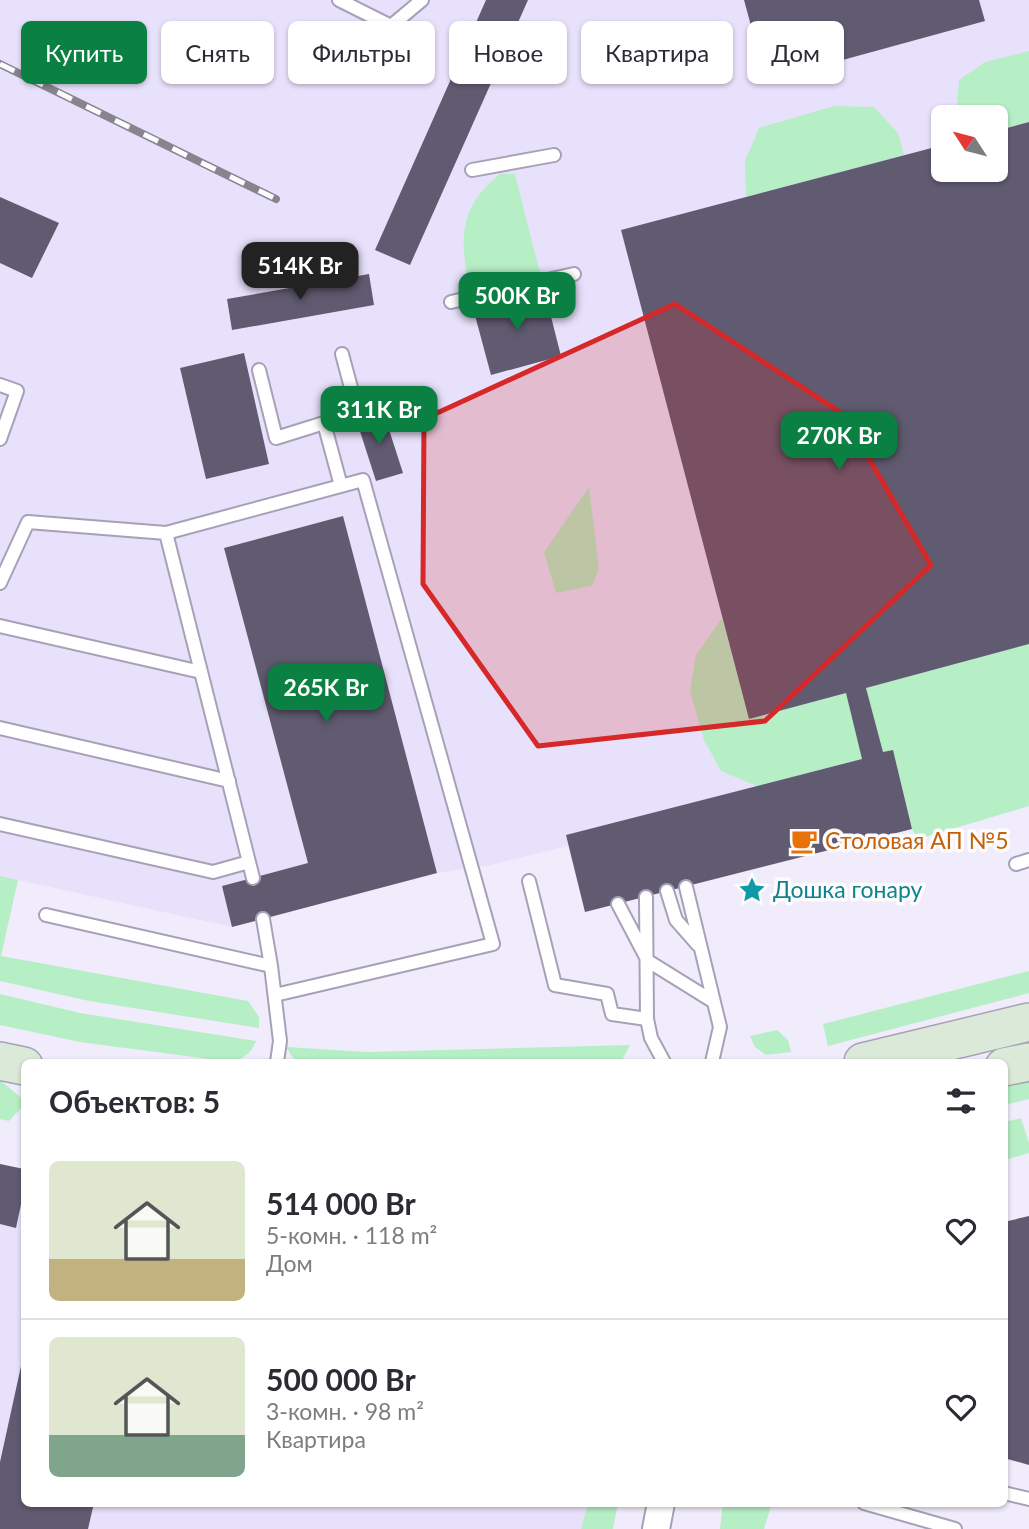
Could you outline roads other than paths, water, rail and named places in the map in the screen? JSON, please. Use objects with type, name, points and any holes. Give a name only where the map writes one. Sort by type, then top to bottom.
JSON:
[{"type":"main road","points":[[875,1059],[1029,1022]]},
{"type":"main road","points":[[0,1061],[21,1065]]},
{"type":"main road","points":[[1008,1066],[1029,1062]]},
{"type":"street","points":[[656,1529],[660,1507]]},
{"type":"lane","points":[[339,0],[391,26],[422,0]]},
{"type":"lane","points":[[472,170],[554,155]]},
{"type":"lane","points":[[451,302],[574,274]]},
{"type":"lane","points":[[258,370],[276,438],[357,410],[342,354]]},
{"type":"lane","points":[[0,385],[17,391],[0,439]]},
{"type":"lane","points":[[324,422],[341,486]]},
{"type":"lane","points":[[0,583],[29,522],[166,533],[363,480],[493,943],[275,995]]},
{"type":"lane","points":[[166,533],[253,878]]},
{"type":"lane","points":[[0,626],[201,672]]},
{"type":"lane","points":[[0,728],[229,781]]},
{"type":"lane","points":[[0,824],[213,872],[249,862]]},
{"type":"lane","points":[[1016,864],[1029,860]]},
{"type":"lane","points":[[529,881],[555,985],[607,994],[612,1014],[647,1019]]},
{"type":"lane","points":[[686,887],[720,1027],[713,1059]]},
{"type":"lane","points":[[667,891],[676,920],[701,947]]},
{"type":"lane","points":[[646,897],[647,1019],[650,1038],[662,1059]]},
{"type":"lane","points":[[618,904],[648,961],[714,1002]]},
{"type":"lane","points":[[46,915],[271,966]]},
{"type":"lane","points":[[263,919],[275,995],[279,1041],[277,1059]]},
{"type":"lane","points":[[1008,1494],[1029,1499]]},
{"type":"lane","points":[[878,1507],[955,1529]]},
{"type":"railway","points":[[0,64],[276,199]]},
{"type":"place","name":"Столовая АП №5","points":[[804,841]]},
{"type":"place","name":"Дошка гонару","points":[[752,890]]}]
